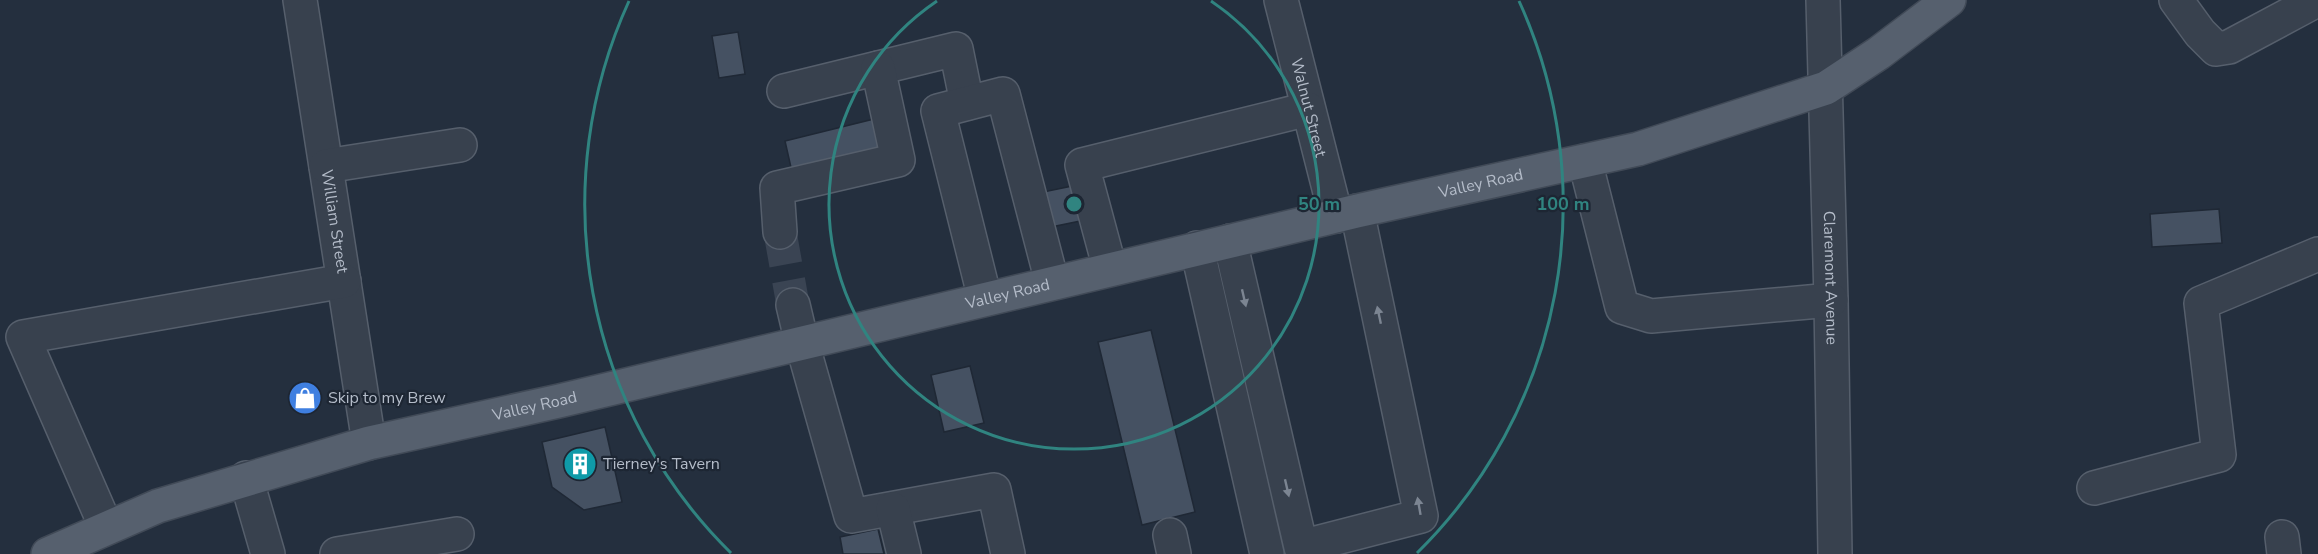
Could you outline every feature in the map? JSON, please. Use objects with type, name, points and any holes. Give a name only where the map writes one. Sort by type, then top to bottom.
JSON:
[{"type":"main road","name":"Valley Road","points":[[48,554],[91,539],[158,506],[369,443],[559,401],[1346,213],[1638,149],[1826,88],[1879,53],[1949,0]]},
{"type":"street","name":"William Street","points":[[300,0],[369,443]]},
{"type":"street","name":"Walnut Street","points":[[1230,241],[1301,547],[1421,516],[1346,213],[1308,109],[1281,0]]},
{"type":"street","name":"Claremont Avenue","points":[[1823,0],[1832,300],[1835,554]]},
{"type":"street","points":[[2176,0],[2200,33],[2216,49],[2229,47],[2317,0]]},
{"type":"street","points":[[784,91],[956,49],[968,103]]},
{"type":"street","points":[[780,232],[777,188],[898,160],[878,68]]},
{"type":"street","points":[[985,299],[938,111],[1003,94],[1052,282]]},
{"type":"street","points":[[1110,269],[1082,165],[1308,109]]},
{"type":"street","points":[[326,166],[460,145]]},
{"type":"street","points":[[1585,161],[1622,307],[1651,316],[1832,300]]},
{"type":"street","points":[[1197,248],[1267,554]]},
{"type":"street","points":[[2094,488],[2219,455],[2201,303],[2318,254]]},
{"type":"street","points":[[91,539],[23,337],[344,281]]},
{"type":"street","points":[[793,305],[851,516],[993,490],[1008,554]]},
{"type":"street","points":[[246,478],[267,554]]},
{"type":"street","points":[[893,509],[904,554]]},
{"type":"street","points":[[337,554],[458,534]]},
{"type":"building","points":[[738,32],[745,74],[719,78],[712,36]]},
{"type":"building","points":[[878,118],[885,149],[792,172],[785,141]]},
{"type":"building","points":[[1087,183],[1095,218],[1051,227],[1043,192]]},
{"type":"building","points":[[2219,209],[2222,243],[2152,247],[2150,214]]},
{"type":"building","points":[[1151,330],[1195,512],[1142,525],[1098,342]]},
{"type":"building","points":[[970,366],[984,423],[944,432],[931,375]]},
{"type":"building","name":"Tierney's Tavern","points":[[605,427],[622,502],[584,510],[552,487],[542,442]]},
{"type":"building","points":[[878,529],[884,554],[843,554],[840,537]]},
{"type":"tunnel","points":[[780,232],[793,305]]},
{"type":"place","name":"Skip to my Brew","points":[[305,398]]},
{"type":"place","name":"Tierney's Tavern","points":[[580,464]]}]
